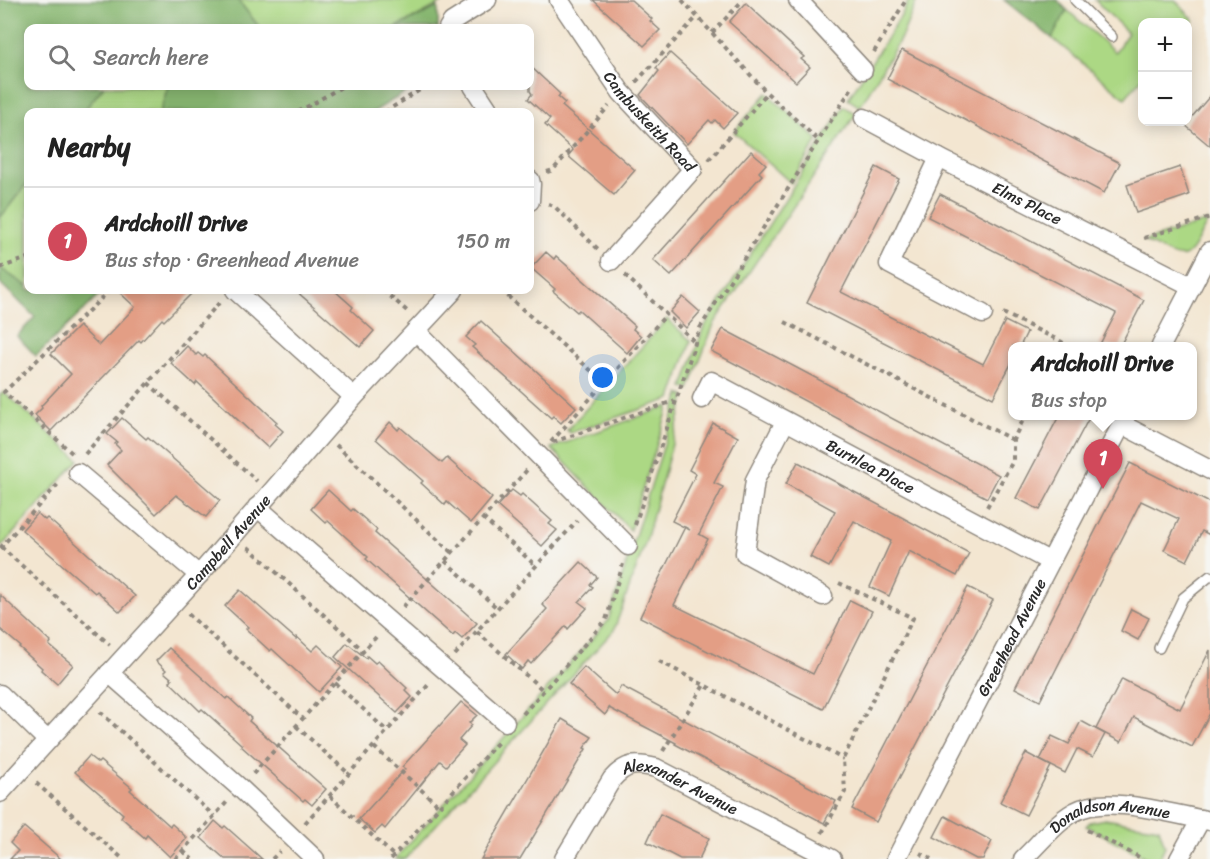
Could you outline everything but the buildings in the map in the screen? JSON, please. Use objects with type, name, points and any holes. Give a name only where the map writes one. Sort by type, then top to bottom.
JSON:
[{"type":"street","points":[[451,24],[487,0]]},
{"type":"street","name":"Cambuskeith Road","points":[[558,0],[622,94],[693,169],[610,261]]},
{"type":"street","points":[[798,0],[863,70]]},
{"type":"street","points":[[476,90],[487,108]]},
{"type":"street","name":"Elms Place","points":[[864,118],[1191,286]]},
{"type":"street","points":[[939,158],[889,264],[983,314]]},
{"type":"street","points":[[1163,342],[1210,251]]},
{"type":"street","points":[[229,294],[354,397]]},
{"type":"street","name":"Campbell Avenue","points":[[0,793],[199,575],[354,397],[450,294]]},
{"type":"street","points":[[419,328],[545,449],[590,506],[628,546]]},
{"type":"street","name":"Burnlea Place","points":[[702,399],[711,381],[1049,561]]},
{"type":"street","points":[[1124,420],[1210,470]]},
{"type":"street","name":"Greenhead Avenue","points":[[896,859],[1124,420]]},
{"type":"street","points":[[785,422],[755,480],[745,554],[823,596]]},
{"type":"street","points":[[71,474],[199,575]]},
{"type":"street","points":[[257,507],[508,726]]},
{"type":"street","points":[[109,673],[240,788],[315,859]]},
{"type":"street","points":[[0,694],[47,740]]},
{"type":"street","name":"Alexander Avenue","points":[[564,859],[612,779],[620,769],[631,765],[644,765],[652,768],[832,859]]},
{"type":"street","name":"Donaldson Avenue","points":[[1023,859],[1065,818],[1085,807],[1105,803],[1205,820]]},
{"type":"street","points":[[1179,859],[1205,820]]},
{"type":"lane","points":[[1075,0],[1112,37]]},
{"type":"lane","points":[[1159,648],[1183,598],[1210,576]]},
{"type":"path","points":[[682,0],[767,93],[818,140]]},
{"type":"path","points":[[712,33],[743,0]]},
{"type":"path","points":[[330,796],[393,857],[508,726],[544,691],[606,620],[674,401],[700,328],[906,0]]},
{"type":"path","points":[[537,177],[553,170],[622,94],[697,17]]},
{"type":"path","points":[[305,108],[337,90]]},
{"type":"path","points":[[391,108],[420,90]]},
{"type":"path","points":[[693,169],[708,162],[767,93]]},
{"type":"path","points":[[1114,247],[1210,217]]},
{"type":"path","points":[[0,268],[24,259]]},
{"type":"path","points":[[106,294],[4,392],[79,460],[229,294]]},
{"type":"path","points":[[387,294],[419,328]]},
{"type":"path","points":[[505,294],[605,383]]},
{"type":"path","points":[[983,314],[988,305],[1062,342]]},
{"type":"path","points":[[175,859],[666,315]]},
{"type":"path","points":[[785,322],[1013,441]]},
{"type":"path","points":[[148,383],[270,492]]},
{"type":"path","points":[[545,449],[674,401]]},
{"type":"path","points":[[977,523],[1014,461],[1013,441],[1023,420]]},
{"type":"path","points":[[322,433],[452,553]]},
{"type":"path","points":[[71,474],[1,548],[124,657]]},
{"type":"path","points":[[292,837],[590,506]]},
{"type":"path","points":[[483,518],[536,566]]},
{"type":"path","points":[[234,534],[364,651]]},
{"type":"path","points":[[445,561],[498,609]]},
{"type":"path","points":[[813,849],[845,792],[843,759],[913,618],[835,580],[823,596]]},
{"type":"path","points":[[175,601],[303,719]]},
{"type":"path","points":[[477,632],[544,691]]},
{"type":"path","points":[[659,661],[843,759]]},
{"type":"path","points":[[335,683],[387,731]]},
{"type":"path","points":[[652,768],[704,685]]},
{"type":"path","points":[[86,699],[214,816]]},
{"type":"path","points":[[296,726],[350,774]]},
{"type":"path","points":[[374,747],[439,806]]},
{"type":"path","points":[[22,770],[123,859]]},
{"type":"path","points":[[1065,818],[1143,859]]},
{"type":"path","points":[[183,850],[192,859]]},
{"type":"green space","points":[[0,0],[238,0],[257,24],[24,24],[24,90],[101,90],[86,108],[24,108],[24,187],[0,218]]},
{"type":"green space","points":[[238,0],[447,0],[402,24],[257,24]]},
{"type":"green space","points":[[909,0],[917,0],[902,36],[860,107],[848,99]]},
{"type":"green space","points":[[1004,0],[1057,0],[1067,10],[1052,38]]},
{"type":"green space","points":[[1095,0],[1175,0],[1194,20],[1192,22],[1192,18],[1138,18],[1138,83],[1125,98],[1052,38],[1067,10],[1115,52],[1128,33]]},
{"type":"green space","points":[[438,7],[438,24],[403,24]]},
{"type":"green space","points":[[101,90],[167,90],[161,108],[86,108]]},
{"type":"green space","points":[[167,90],[409,90],[380,108],[161,108]]},
{"type":"green space","points":[[767,93],[818,140],[791,183],[734,132]]},
{"type":"green space","points":[[844,106],[856,114],[714,324],[689,389],[683,387],[703,329]]},
{"type":"green space","points":[[24,187],[24,284],[0,268],[0,218]]},
{"type":"green space","points":[[1208,221],[1194,246],[1184,256],[1170,254],[1144,241]]},
{"type":"green space","points":[[0,268],[24,284],[24,294],[101,294],[36,356],[17,336],[35,317],[0,283]]},
{"type":"green space","points":[[667,319],[691,341],[671,399],[570,433],[567,430]]},
{"type":"green space","points":[[4,392],[79,460],[0,548],[0,395]]},
{"type":"green space","points":[[680,394],[685,396],[646,541],[614,630],[405,859],[395,859],[608,621]]},
{"type":"green space","points":[[669,406],[630,530],[551,448]]},
{"type":"green space","points":[[1105,819],[1159,828],[1165,846],[1159,859],[1149,859],[1086,826],[1090,822]]},
{"type":"place","name":"Ardchoill Drive","points":[[1103,489]]}]
